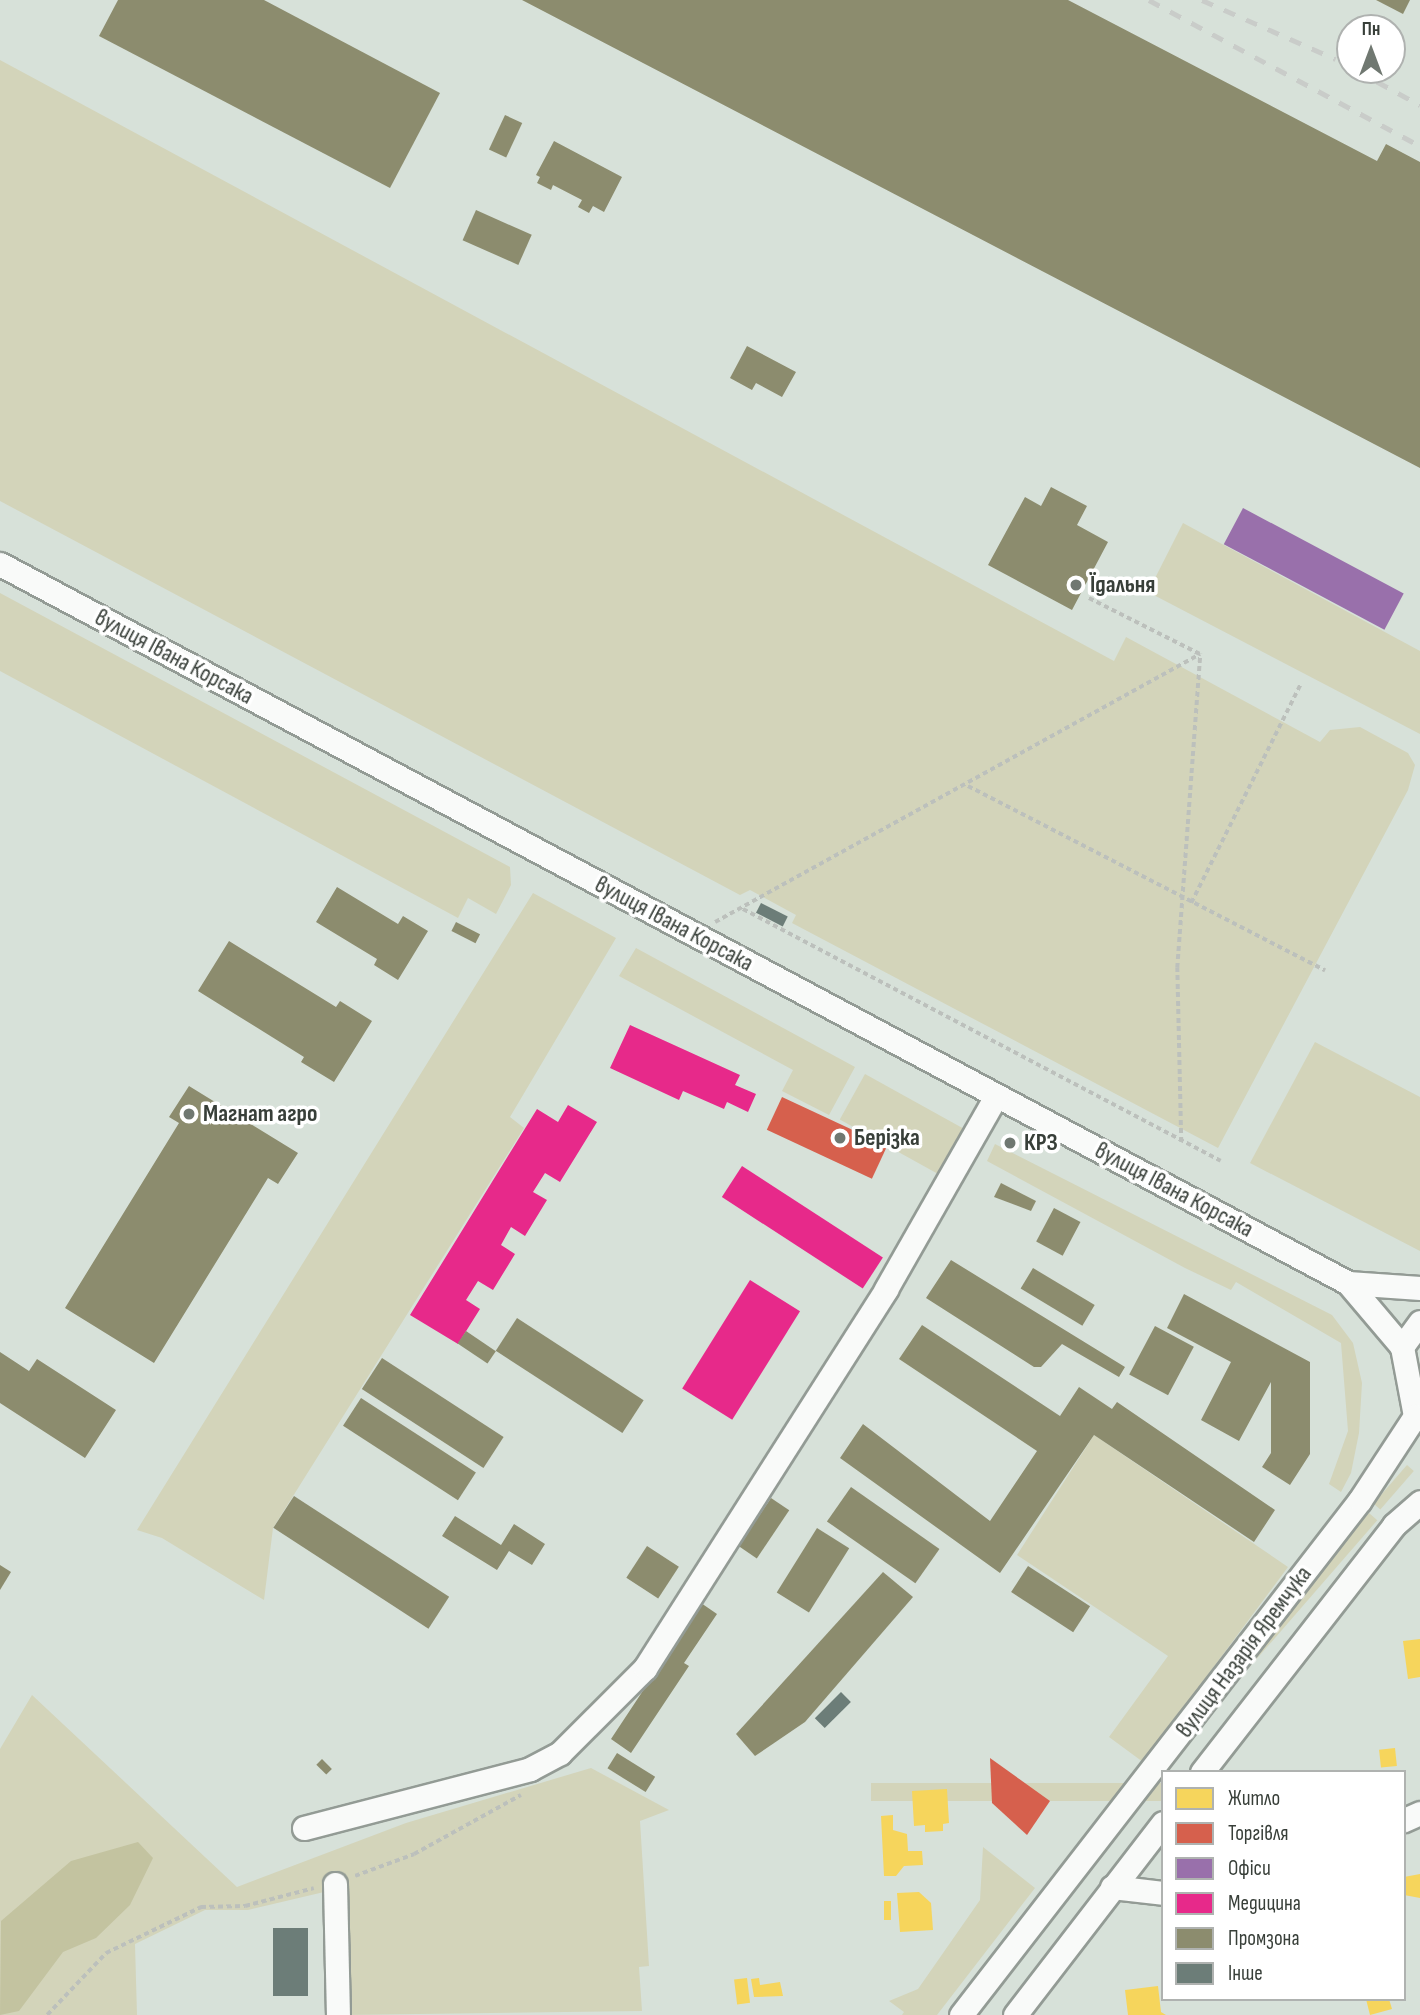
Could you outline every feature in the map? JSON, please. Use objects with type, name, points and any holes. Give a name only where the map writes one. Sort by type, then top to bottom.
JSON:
[{"type":"street","name":"вулиця Івана Корсака","points":[[0,564],[1348,1283]]},
{"type":"street","points":[[304,1828],[530,1769],[560,1753],[645,1668],[886,1289],[996,1096]]},
{"type":"street","points":[[1348,1283],[1420,1287]]},
{"type":"street","points":[[1348,1283],[1402,1347],[1418,1417]]},
{"type":"street","points":[[1402,1347],[1420,1321]]},
{"type":"street","name":"вулиця Назарія Яремчука","points":[[961,2015],[1360,1500],[1418,1417]]},
{"type":"street","name":"вулиця Назарія Яремчука","points":[[1204,1770],[1394,1525],[1420,1502]]},
{"type":"street","points":[[1016,2015],[1161,1826]]},
{"type":"street","points":[[335,1884],[338,2015]]},
{"type":"street","points":[[1112,1887],[1161,1894]]},
{"type":"path","points":[[1089,598],[1200,654]]},
{"type":"path","points":[[693,933],[968,786],[1200,654]]},
{"type":"path","points":[[1181,1142],[1177,968],[1200,654]]},
{"type":"path","points":[[1191,902],[1300,685]]},
{"type":"path","points":[[968,786],[1325,970]]},
{"type":"path","points":[[742,908],[1221,1161]]},
{"type":"path","points":[[47,2015],[106,1953],[201,1906],[244,1906],[335,1884],[414,1854],[532,1789]]},
{"type":"green space","points":[[0,60],[1114,661],[1126,637],[1320,742],[1330,730],[1360,727],[1408,753],[1415,765],[1408,790],[1218,1148],[792,923],[796,915],[750,890],[740,895],[0,501]]},
{"type":"green space","points":[[1183,523],[1420,651],[1420,734],[1148,592]]},
{"type":"green space","points":[[0,593],[510,867],[511,885],[496,914],[468,898],[458,918],[0,671]]},
{"type":"green space","points":[[533,893],[616,938],[510,1117],[524,1128],[273,1528],[264,1600],[162,1538],[137,1530]]},
{"type":"green space","points":[[636,948],[855,1067],[829,1115],[782,1091],[793,1070],[619,976]]},
{"type":"green space","points":[[1315,1042],[1420,1097],[1420,1251],[1250,1163]]},
{"type":"green space","points":[[865,1074],[966,1130],[940,1175],[840,1119]]},
{"type":"green space","points":[[995,1144],[1332,1315],[1353,1343],[1362,1383],[1359,1433],[1351,1473],[1341,1492],[1329,1484],[1348,1431],[1341,1343],[1236,1282],[1231,1290],[1185,1268],[987,1161]]},
{"type":"green space","points":[[1094,1435],[1288,1567],[1143,1762],[1109,1737],[1168,1656],[1017,1555]]},
{"type":"green space","points":[[1407,1465],[1414,1471],[1380,1509],[1374,1503]]},
{"type":"green space","points":[[1369,1513],[1377,1520],[1163,1766],[1155,1759]]},
{"type":"green space","points":[[32,1695],[237,1887],[406,1823],[591,1768],[669,1810],[640,1821],[649,1966],[639,1967],[642,2011],[343,2015],[341,1888],[248,1910],[205,1910],[135,1944],[137,2015],[0,2015],[0,1749]]},
{"type":"green space","points":[[871,1783],[1161,1783],[1161,1801],[871,1801]]},
{"type":"green space","points":[[138,1842],[153,1858],[130,1905],[96,1938],[63,1952],[19,2011],[0,2015],[1,1921],[71,1861]]},
{"type":"green space","points":[[983,1847],[1035,1888],[937,2015],[902,2015],[904,2012],[889,2001],[918,1989],[980,1900]]},
{"type":"building: Житло","points":[[1420,1639],[1420,1677],[1408,1679],[1403,1641]]},
{"type":"building: Житло","points":[[1395,1748],[1397,1766],[1381,1768],[1379,1750]]},
{"type":"building: Житло","points":[[947,1789],[949,1823],[943,1824],[943,1831],[925,1832],[925,1825],[914,1826],[912,1791]]},
{"type":"building: Житло","points":[[893,1815],[893,1830],[907,1834],[908,1851],[922,1851],[923,1865],[904,1866],[896,1876],[884,1876],[881,1816]]},
{"type":"building: Житло","points":[[1420,1874],[1420,1898],[1406,1895],[1406,1877]]},
{"type":"building: Житло","points":[[919,1892],[931,1903],[933,1930],[900,1932],[897,1893]]},
{"type":"building: Житло","points":[[884,1901],[891,1901],[891,1920],[884,1920]]},
{"type":"building: Житло","points":[[747,1978],[750,2003],[737,2004],[734,1980]]},
{"type":"building: Житло","points":[[759,1978],[760,1985],[780,1982],[783,1996],[754,1997],[751,1979]]},
{"type":"building: Житло","points":[[1158,1986],[1161,2012],[1166,2015],[1128,2015],[1125,1990]]},
{"type":"building: Житло","points":[[1366,2001],[1390,2001],[1392,2009],[1370,2015]]},
{"type":"building: Торгівля","points":[[782,1097],[887,1146],[872,1179],[767,1130]]},
{"type":"building: Торгівля","points":[[990,1758],[1050,1801],[1027,1835],[992,1803]]},
{"type":"building: Офіси","points":[[1243,508],[1404,593],[1384,630],[1224,544]]},
{"type":"building: Медицина","points":[[630,1025],[740,1075],[735,1085],[756,1094],[748,1112],[727,1102],[724,1109],[683,1091],[679,1100],[610,1068]]},
{"type":"building: Медицина","points":[[568,1105],[597,1122],[560,1182],[545,1173],[533,1192],[547,1200],[525,1236],[511,1227],[501,1245],[515,1254],[493,1290],[478,1281],[466,1300],[480,1309],[458,1344],[410,1315],[537,1109],[558,1122]]},
{"type":"building: Медицина","points":[[742,1166],[883,1257],[863,1289],[722,1197]]},
{"type":"building: Медицина","points":[[750,1280],[800,1311],[732,1420],[682,1389]]},
{"type":"building: Промзона","points":[[118,0],[264,0],[440,93],[390,188],[99,36]]},
{"type":"building: Промзона","points":[[522,0],[1068,0],[1377,161],[1386,144],[1420,162],[1420,468]]},
{"type":"building: Промзона","points":[[1376,0],[1410,0],[1403,14]]},
{"type":"building: Промзона","points":[[505,115],[522,123],[506,157],[489,149]]},
{"type":"building: Промзона","points":[[554,141],[622,177],[604,212],[593,206],[589,213],[578,207],[582,200],[553,185],[551,190],[537,183],[540,177],[536,175]]},
{"type":"building: Промзона","points":[[476,210],[532,235],[518,265],[463,240]]},
{"type":"building: Промзона","points":[[747,346],[796,372],[782,397],[756,383],[752,390],[730,378]]},
{"type":"building: Промзона","points":[[1051,487],[1087,506],[1077,525],[1108,542],[1072,610],[988,565],[1025,497],[1041,506]]},
{"type":"building: Промзона","points":[[337,887],[398,924],[403,916],[428,931],[398,980],[374,965],[377,959],[316,922]]},
{"type":"building: Промзона","points":[[456,922],[480,934],[476,943],[451,931]]},
{"type":"building: Промзона","points":[[229,941],[336,1007],[340,1001],[372,1021],[334,1082],[301,1062],[304,1057],[198,991]]},
{"type":"building: Промзона","points":[[189,1086],[298,1153],[278,1184],[268,1178],[154,1363],[65,1308],[179,1123],[169,1117]]},
{"type":"building: Промзона","points":[[1001,1183],[1036,1201],[1031,1211],[994,1197]]},
{"type":"building: Промзона","points":[[1054,1208],[1080,1222],[1063,1256],[1036,1242]]},
{"type":"building: Промзона","points":[[951,1260],[1125,1367],[1119,1377],[1062,1344],[1041,1367],[1034,1367],[926,1298]]},
{"type":"building: Промзона","points":[[1033,1268],[1095,1305],[1082,1326],[1021,1289]]},
{"type":"building: Промзона","points":[[1184,1294],[1310,1362],[1310,1454],[1290,1485],[1262,1467],[1271,1453],[1271,1382],[1239,1441],[1201,1420],[1231,1362],[1167,1328]]},
{"type":"building: Промзона","points":[[517,1318],[644,1400],[622,1433],[496,1351]]},
{"type":"building: Промзона","points":[[922,1325],[1060,1416],[1079,1387],[1112,1409],[1117,1402],[1275,1510],[1254,1542],[1094,1435],[1000,1573],[840,1458],[863,1424],[990,1521],[1037,1451],[899,1359]]},
{"type":"building: Промзона","points":[[1155,1326],[1194,1347],[1168,1395],[1129,1375]]},
{"type":"building: Промзона","points":[[466,1331],[496,1351],[487,1364],[458,1343]]},
{"type":"building: Промзона","points":[[0,1352],[29,1371],[37,1359],[116,1410],[85,1458],[0,1403]]},
{"type":"building: Промзона","points":[[382,1358],[504,1437],[483,1468],[362,1389]]},
{"type":"building: Промзона","points":[[361,1398],[476,1473],[458,1500],[343,1426]]},
{"type":"building: Промзона","points":[[851,1487],[939,1549],[915,1583],[827,1521]]},
{"type":"building: Промзона","points":[[294,1496],[449,1597],[428,1629],[273,1528]]},
{"type":"building: Промзона","points":[[771,1498],[789,1510],[757,1558],[739,1546]]},
{"type":"building: Промзона","points":[[455,1516],[501,1545],[514,1524],[545,1544],[532,1565],[509,1551],[497,1570],[442,1536]]},
{"type":"building: Промзона","points":[[817,1528],[849,1548],[809,1613],[777,1592]]},
{"type":"building: Промзона","points":[[647,1546],[679,1567],[658,1599],[626,1578]]},
{"type":"building: Промзона","points":[[0,1565],[11,1572],[0,1590]]},
{"type":"building: Промзона","points":[[1028,1566],[1090,1606],[1073,1632],[1011,1592]]},
{"type":"building: Промзона","points":[[883,1572],[913,1597],[805,1722],[755,1756],[736,1734]]},
{"type":"building: Промзона","points":[[701,1603],[717,1614],[684,1663],[689,1666],[631,1753],[611,1739]]},
{"type":"building: Промзона","points":[[617,1753],[655,1777],[646,1792],[607,1768]]},
{"type":"building: Промзона","points":[[322,1759],[332,1769],[326,1775],[316,1765]]},
{"type":"building: Інше","points":[[761,903],[788,917],[783,926],[756,913]]},
{"type":"building: Інше","points":[[841,1692],[851,1702],[825,1728],[815,1718]]},
{"type":"building: Інше","points":[[273,1928],[308,1928],[308,1996],[273,1996]]},
{"type":"railway","points":[[1149,0],[1420,146]]},
{"type":"railway","points":[[1202,0],[1336,59]]},
{"type":"railway","points":[[1382,84],[1420,105]]},
{"type":"place","name":"Їдальня","points":[[1076,585]]},
{"type":"place","name":"Магнат агро","points":[[189,1114]]},
{"type":"place","name":"Берізка","points":[[840,1138]]},
{"type":"place","name":"КРЗ","points":[[1010,1143]]}]
